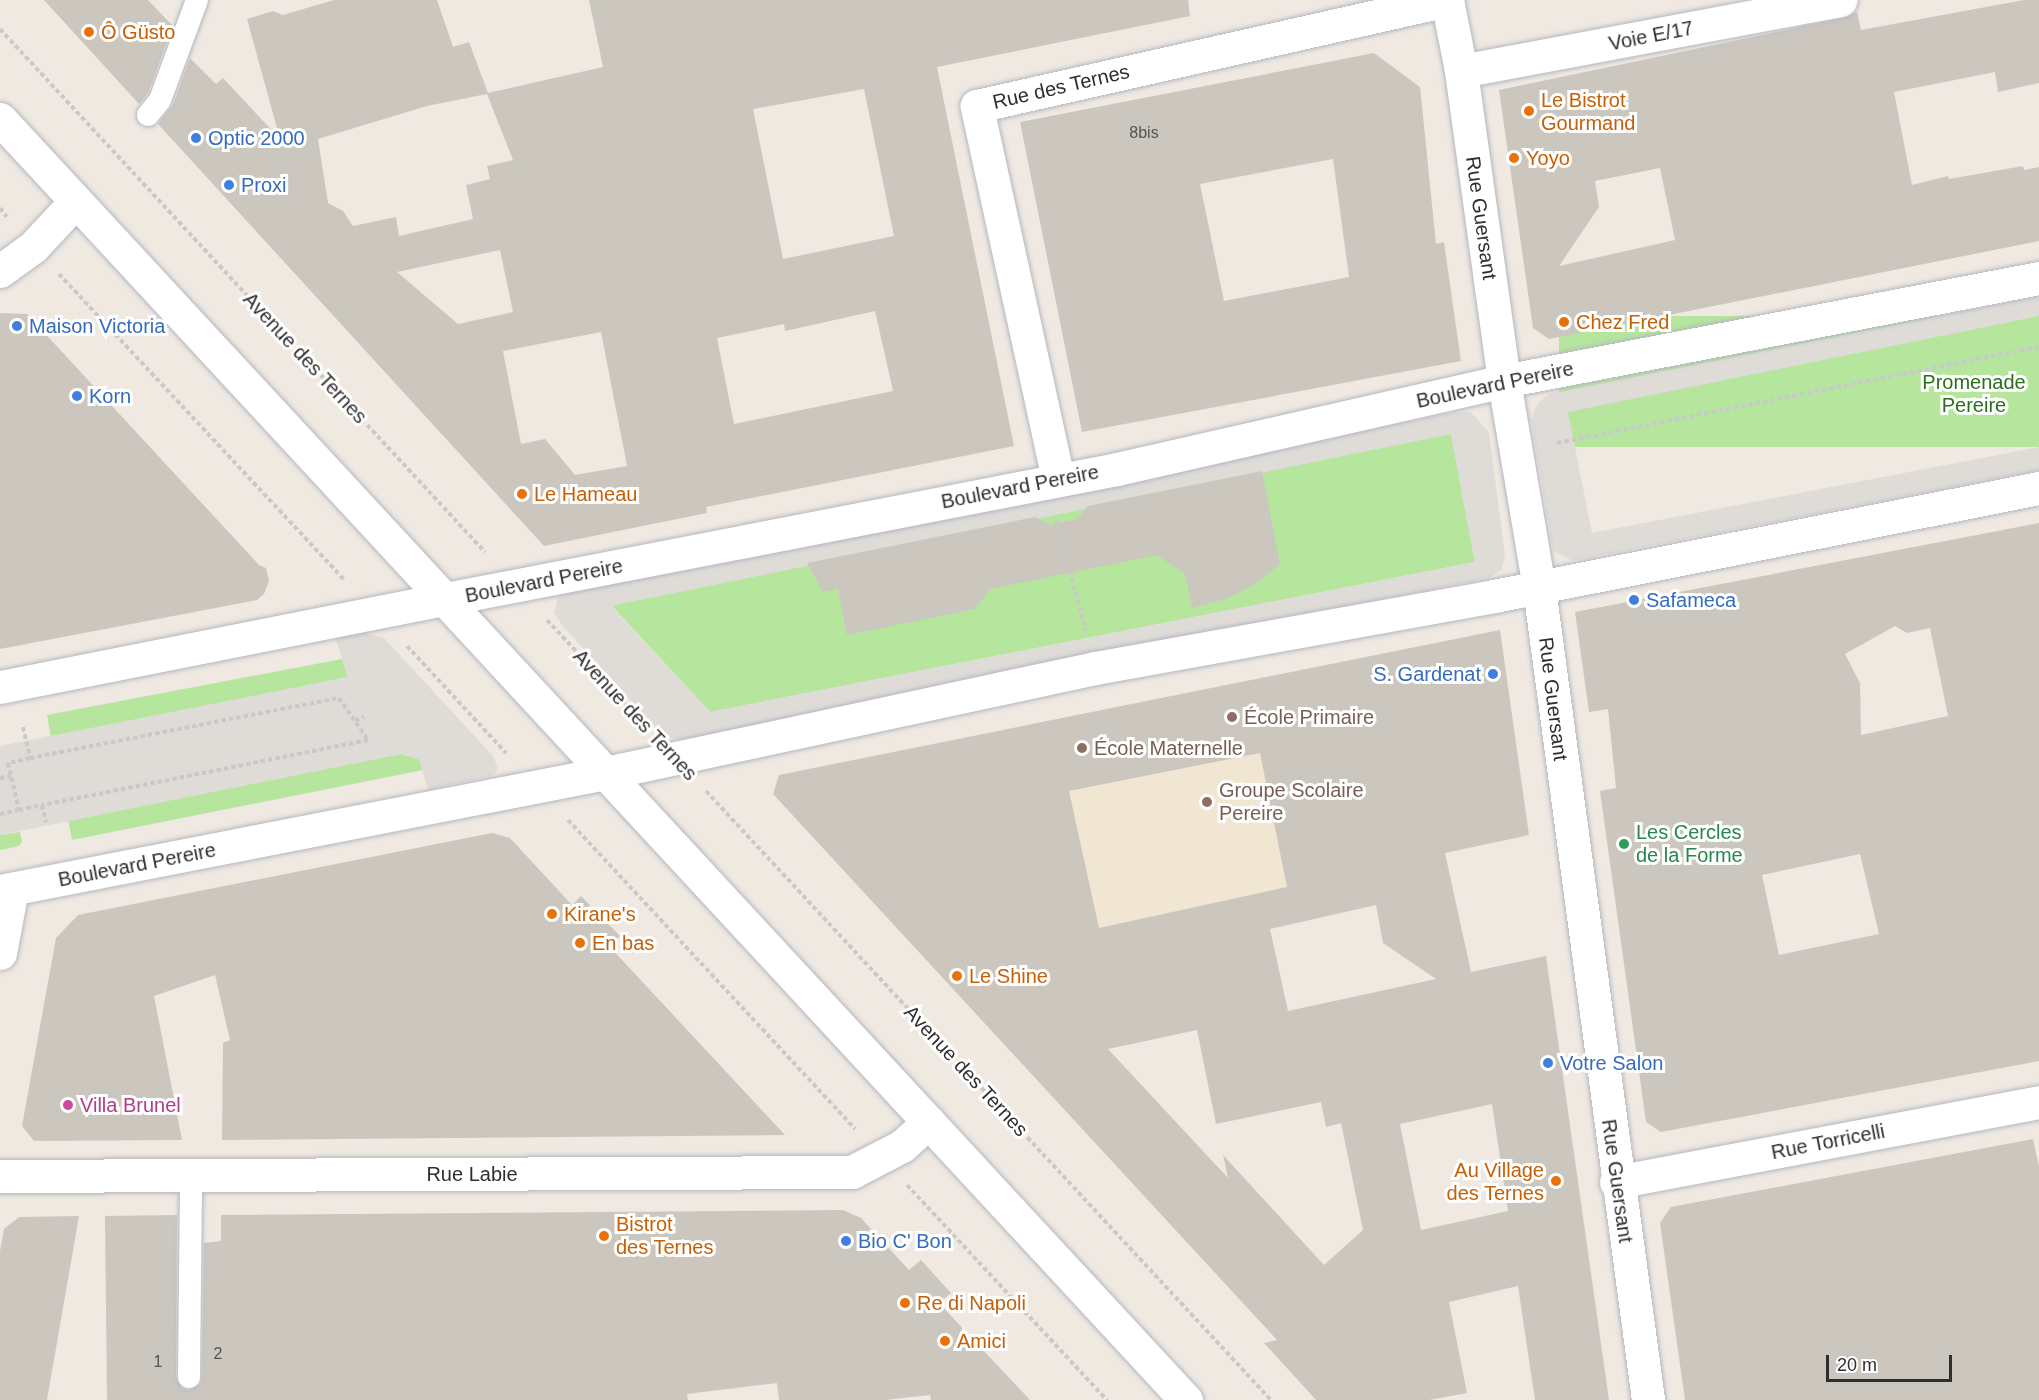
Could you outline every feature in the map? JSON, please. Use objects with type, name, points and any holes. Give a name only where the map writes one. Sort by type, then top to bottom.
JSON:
[{"type":"street","name":"Rue Guersant","points":[[1447,0],[1461,71],[1504,381],[1539,588],[1616,1182],[1648,1400]]},
{"type":"street","name":"Rue des Ternes","points":[[1058,479],[977,106],[1447,0]]},
{"type":"street","name":"Voie E/17","points":[[1461,71],[1840,0]]},
{"type":"street","points":[[0,119],[1186,1400]]},
{"type":"street","points":[[0,271],[33,247],[75,202]]},
{"type":"street","name":"Boulevard Pereire","points":[[0,687],[1058,479],[1504,381],[2039,278]]},
{"type":"street","name":"Boulevard Pereire","points":[[6,890],[606,773],[1095,668],[1539,588],[2039,488]]},
{"type":"street","points":[[0,953],[6,890]]},
{"type":"street","name":"Rue Torricelli","points":[[1616,1182],[2039,1102]]},
{"type":"street","name":"Rue Labie","points":[[0,1176],[852,1172],[902,1146],[929,1122]]},
{"type":"lane","points":[[148,115],[160,100],[197,0]]},
{"type":"lane","points":[[189,1377],[191,1176]]},
{"type":"path","name":"Avenue des Ternes","points":[[0,29],[1271,1400]]},
{"type":"path","points":[[1557,443],[2039,347]]},
{"type":"path","points":[[1054,513],[1088,638]]},
{"type":"path","points":[[0,814],[368,740],[339,698],[30,759],[8,764],[19,810]]},
{"type":"path","points":[[355,721],[364,716]]},
{"type":"path","points":[[23,727],[30,759]]},
{"type":"path","points":[[0,778],[11,776]]},
{"type":"path","points":[[42,805],[46,823]]},
{"type":"shaded area","points":[[2039,296],[2039,316],[1568,412],[1592,533],[2039,447],[2039,470],[1572,561],[1553,550],[1531,419],[1538,403],[1549,394]]},
{"type":"shaded area","points":[[1455,412],[1471,412],[1489,433],[1505,555],[1502,569],[1489,578],[685,739],[673,739],[659,731],[561,624],[554,612],[559,595]],"holes":[[[1451,434],[1475,562],[710,712],[611,606]]]},
{"type":"shaded area","points":[[361,632],[384,638],[493,756],[498,768],[494,775],[428,790],[419,759],[401,754],[0,835],[0,746],[348,677],[335,637]]},
{"type":"shaded area","name":"Groupe Scolaire Pereire","points":[[1333,664],[1378,868],[1078,932],[976,736]]},
{"type":"green space","name":"Promenade Pereire","points":[[1559,316],[2039,316],[2039,447],[1559,447]]},
{"type":"green space","points":[[1451,433],[1475,562],[710,712],[611,605]]},
{"type":"green space","points":[[342,659],[348,677],[51,738],[47,715]]},
{"type":"green space","points":[[401,754],[419,759],[423,770],[72,840],[68,819]]},
{"type":"green space","points":[[20,832],[22,842],[19,846],[0,850],[0,835]]},
{"type":"building","points":[[44,0],[148,0],[173,26],[166,33],[169,36],[148,93],[139,104]]},
{"type":"building","points":[[334,0],[437,0],[453,47],[469,42],[488,93],[603,67],[589,0],[1188,0],[1190,16],[937,67],[1014,446],[706,507],[707,513],[544,546],[158,124],[173,105],[190,58],[216,84],[223,78],[280,139],[247,19],[273,11],[283,15]],"holes":[[[864,89],[894,236],[783,259],[753,109]],[[487,94],[513,160],[487,166],[490,179],[466,185],[473,219],[399,236],[396,217],[353,226],[343,211],[328,203],[318,139],[427,106]],[[500,250],[513,312],[458,324],[397,272]],[[875,311],[893,391],[734,424],[717,338],[784,324],[785,331]],[[601,332],[627,466],[575,475],[545,439],[521,444],[503,351]]]},
{"type":"building","points":[[2024,0],[2039,0],[2039,83],[1998,92],[1995,72],[1894,92],[1912,185],[1948,176],[1949,179],[2023,166],[2024,170],[2039,167],[2039,241],[1549,339],[1533,328],[1499,90],[1843,18],[1857,12],[1861,30]],"holes":[[[1660,168],[1675,240],[1559,266],[1599,207],[1595,181]]]},
{"type":"building","points":[[1374,53],[1420,87],[1436,244],[1444,242],[1461,361],[1082,432],[1020,122]],"holes":[[[1333,159],[1349,277],[1224,301],[1200,184]]]},
{"type":"building","points":[[0,313],[27,314],[259,565],[266,568],[269,581],[264,594],[257,600],[0,649]]},
{"type":"building","points":[[1262,471],[1280,564],[1257,583],[1229,598],[1192,608],[1185,574],[1157,555],[990,589],[975,609],[847,635],[838,589],[823,592],[807,563],[1035,517],[1051,525],[1077,519],[1088,506]]},
{"type":"building","points":[[2039,523],[2039,1061],[1661,1132],[1646,1122],[1600,791],[1616,788],[1608,709],[1589,712],[1575,612]],"holes":[[[1895,626],[1907,633],[1930,628],[1948,716],[1861,735],[1860,683],[1845,654]],[[1860,854],[1879,934],[1779,955],[1762,875]]]},
{"type":"building","points":[[1500,630],[1529,835],[1445,853],[1471,972],[1546,956],[1609,1400],[1535,1400],[1518,1286],[1449,1302],[1467,1393],[1429,1400],[1316,1400],[1264,1343],[1277,1340],[773,794],[779,775]],"holes":[[[1260,753],[1287,887],[1099,928],[1069,791]],[[1376,905],[1383,943],[1436,979],[1288,1011],[1270,929]],[[1197,1030],[1216,1124],[1321,1102],[1326,1127],[1341,1123],[1363,1230],[1324,1265],[1223,1155],[1228,1178],[1108,1049]],[[1492,1104],[1508,1211],[1421,1230],[1400,1124]]]},
{"type":"building","points":[[492,833],[510,838],[572,905],[581,896],[620,936],[609,946],[785,1135],[222,1140],[223,1043],[230,1040],[215,975],[154,996],[182,1140],[34,1141],[22,1126],[56,938],[78,915]]},
{"type":"building","points":[[2033,1139],[2039,1167],[2039,1400],[1685,1400],[1660,1223],[1671,1207]]},
{"type":"building","points":[[843,1210],[861,1218],[909,1270],[921,1260],[951,1293],[939,1303],[1030,1400],[931,1400],[930,1395],[885,1400],[779,1400],[777,1383],[687,1394],[688,1400],[107,1400],[105,1216],[177,1215],[176,1377],[182,1388],[189,1390],[200,1384],[202,1377],[204,1243],[221,1241],[221,1215]]},
{"type":"building","points":[[79,1216],[47,1400],[0,1400],[0,1251],[4,1229],[19,1217]]},
{"type":"place","name":"Ô Güsto","points":[[89,32]]},
{"type":"place","name":"Le Bistrot Gourmand","points":[[1529,111]]},
{"type":"place","name":"Optic 2000","points":[[196,138]]},
{"type":"place","name":"Yoyo","points":[[1514,158]]},
{"type":"place","name":"Proxi","points":[[229,185]]},
{"type":"place","name":"Chez Fred","points":[[1564,322]]},
{"type":"place","name":"Maison Victoria","points":[[17,326]]},
{"type":"place","name":"Korn","points":[[77,396]]},
{"type":"place","name":"Le Hameau","points":[[522,494]]},
{"type":"place","name":"Safameca","points":[[1634,600]]},
{"type":"place","name":"S. Gardenat","points":[[1493,674]]},
{"type":"place","name":"École Primaire","points":[[1232,717]]},
{"type":"place","name":"École Maternelle","points":[[1082,748]]},
{"type":"place","name":"Groupe Scolaire Pereire","points":[[1207,802]]},
{"type":"place","name":"Les Cercles de la Forme","points":[[1624,844]]},
{"type":"place","name":"Kirane's","points":[[552,914]]},
{"type":"place","name":"En bas","points":[[580,943]]},
{"type":"place","name":"Le Shine","points":[[957,976]]},
{"type":"place","name":"Votre Salon","points":[[1548,1063]]},
{"type":"place","name":"Villa Brunel","points":[[68,1105]]},
{"type":"place","name":"Au Village des Ternes","points":[[1556,1181]]},
{"type":"place","name":"Bistrot des Ternes","points":[[604,1236]]},
{"type":"place","name":"Bio C' Bon","points":[[846,1241]]},
{"type":"place","name":"Re di Napoli","points":[[905,1303]]},
{"type":"place","name":"Amici","points":[[945,1341]]}]
